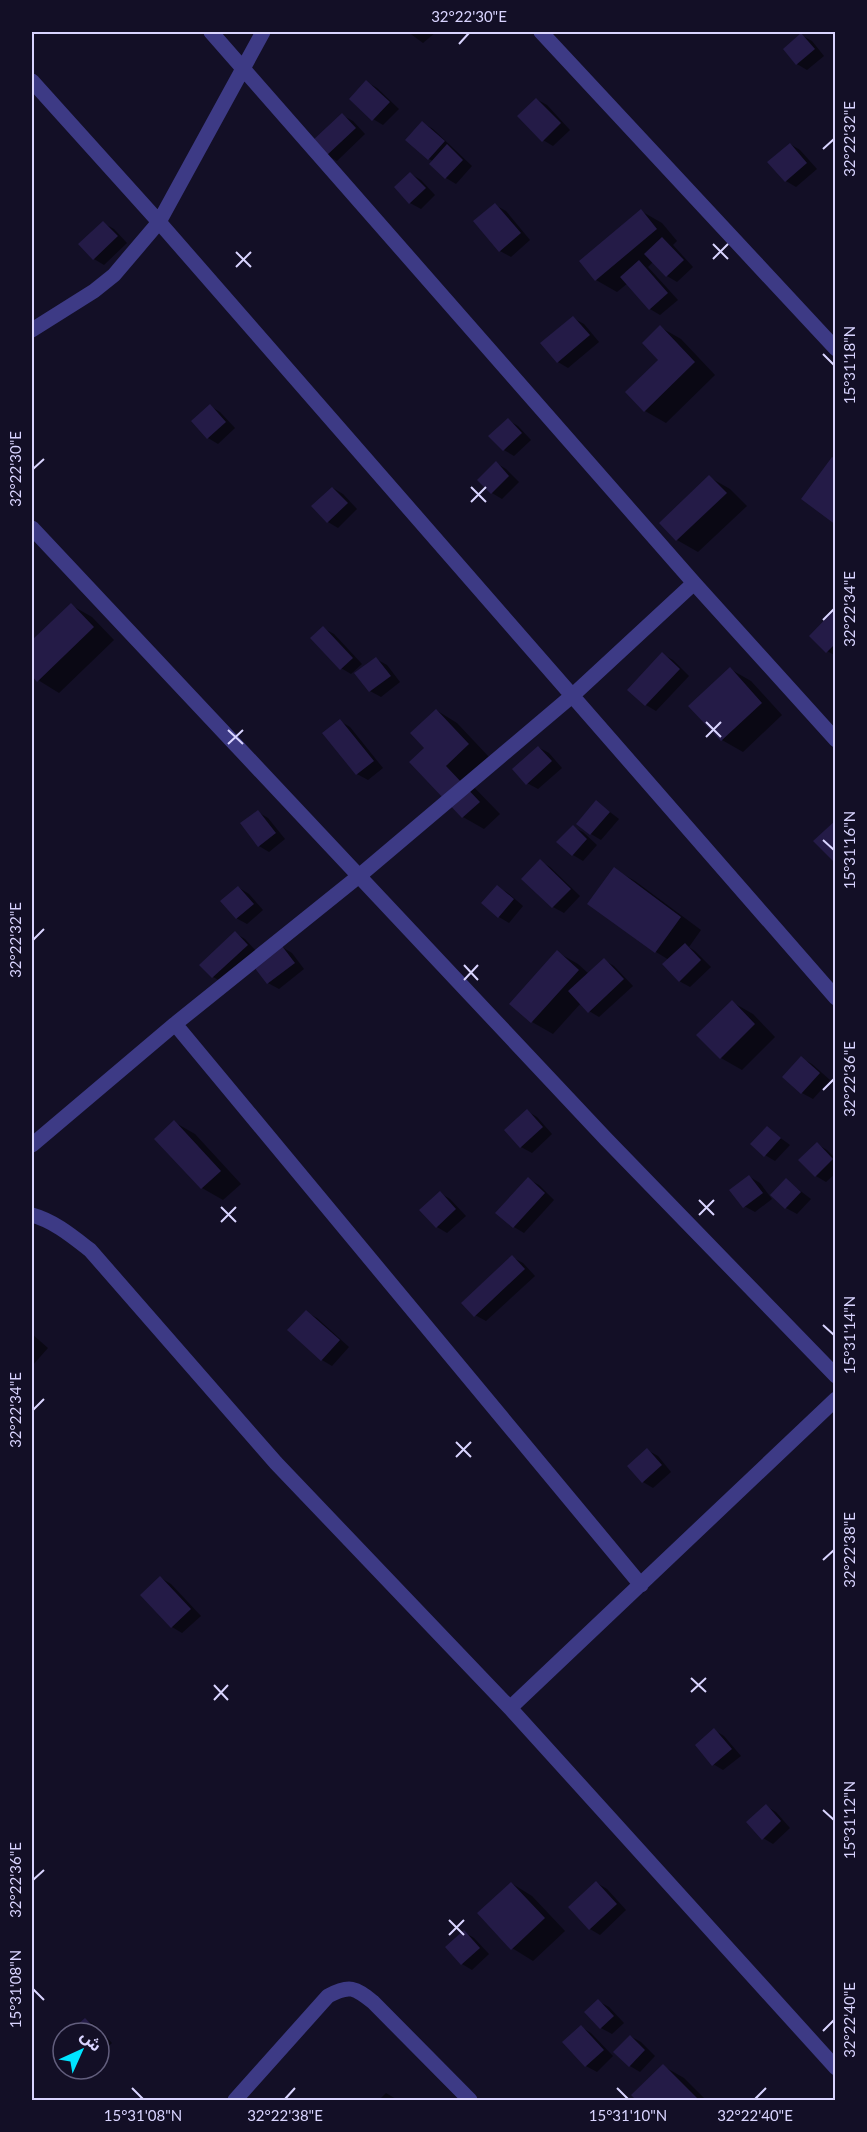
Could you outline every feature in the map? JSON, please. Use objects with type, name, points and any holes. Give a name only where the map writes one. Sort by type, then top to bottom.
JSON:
[{"type":"street","points":[[211,32],[694,583],[836,740]]},
{"type":"street","points":[[32,330],[94,291],[114,275],[159,222],[263,32]]},
{"type":"street","points":[[541,32],[836,349]]},
{"type":"street","points":[[32,81],[159,222],[836,998]]},
{"type":"street","points":[[32,528],[606,1139],[836,1376]]},
{"type":"street","points":[[32,1145],[176,1024],[359,876],[573,695],[694,583]]},
{"type":"street","points":[[176,1024],[641,1585]]},
{"type":"street","points":[[32,1215],[66,1231],[90,1250],[276,1463],[510,1708],[836,2068]]},
{"type":"street","points":[[510,1708],[836,1399]]},
{"type":"street","points":[[235,2100],[328,1996],[342,1988],[358,1990],[373,2002],[470,2100]]},
{"type":"building","points":[[801,33],[815,49],[796,65],[783,49]]},
{"type":"building","points":[[366,80],[390,102],[372,121],[349,99]]},
{"type":"building","points":[[536,98],[561,123],[542,142],[517,116]]},
{"type":"building","points":[[342,113],[356,128],[326,156],[312,141]]},
{"type":"building","points":[[422,121],[445,141],[428,160],[405,140]]},
{"type":"building","points":[[790,143],[807,163],[785,182],[767,162]]},
{"type":"building","points":[[447,144],[463,160],[445,179],[429,164]]},
{"type":"building","points":[[410,172],[426,188],[409,204],[394,187]]},
{"type":"building","points":[[495,203],[521,233],[499,252],[473,221]]},
{"type":"building","points":[[641,209],[657,229],[595,281],[579,261]]},
{"type":"building","points":[[103,221],[118,236],[93,260],[78,244]]},
{"type":"building","points":[[662,237],[684,260],[666,277],[644,254]]},
{"type":"building","points":[[639,260],[668,293],[649,310],[620,277]]},
{"type":"building","points":[[573,316],[590,335],[557,363],[540,343]]},
{"type":"building","points":[[660,325],[695,362],[644,412],[625,392],[658,360],[642,343]]},
{"type":"building","points":[[210,404],[226,422],[207,439],[191,421]]},
{"type":"building","points":[[508,418],[522,433],[503,451],[488,436]]},
{"type":"building","points":[[832,457],[836,459],[836,525],[801,499]]},
{"type":"building","points":[[496,461],[509,476],[491,494],[477,480]]},
{"type":"building","points":[[709,475],[727,493],[676,541],[659,523]]},
{"type":"building","points":[[332,487],[348,503],[327,523],[311,506]]},
{"type":"building","points":[[71,603],[94,627],[37,682],[32,676],[32,640]]},
{"type":"building","points":[[836,608],[836,643],[826,653],[809,636]]},
{"type":"building","points":[[323,626],[353,658],[340,670],[310,638]]},
{"type":"building","points":[[662,652],[680,669],[645,706],[627,690]]},
{"type":"building","points":[[376,657],[391,676],[369,692],[354,673]]},
{"type":"building","points":[[730,667],[762,703],[721,741],[688,706]]},
{"type":"building","points":[[436,709],[469,744],[446,766],[480,802],[462,818],[409,762],[424,748],[410,733]]},
{"type":"building","points":[[340,719],[374,761],[356,775],[322,733]]},
{"type":"building","points":[[538,746],[552,761],[526,785],[512,769]]},
{"type":"building","points":[[596,800],[610,812],[590,835],[576,824]]},
{"type":"building","points":[[258,810],[276,833],[258,847],[240,823]]},
{"type":"building","points":[[836,820],[836,859],[833,861],[813,841]]},
{"type":"building","points":[[573,825],[587,839],[572,856],[556,842]]},
{"type":"building","points":[[540,859],[571,889],[552,908],[521,879]]},
{"type":"building","points":[[614,867],[681,917],[655,953],[587,904]]},
{"type":"building","points":[[497,885],[514,899],[498,918],[481,903]]},
{"type":"building","points":[[238,886],[254,904],[236,919],[220,901]]},
{"type":"building","points":[[235,931],[248,945],[212,978],[199,965]]},
{"type":"building","points":[[685,943],[701,960],[679,982],[662,964]]},
{"type":"building","points":[[282,946],[295,963],[267,984],[254,967]]},
{"type":"building","points":[[557,950],[579,970],[531,1023],[509,1004]]},
{"type":"building","points":[[604,958],[624,979],[588,1013],[568,991]]},
{"type":"building","points":[[732,1000],[755,1024],[720,1059],[696,1035]]},
{"type":"building","points":[[801,1056],[820,1073],[801,1094],[782,1077]]},
{"type":"building","points":[[527,1109],[543,1127],[520,1148],[504,1130]]},
{"type":"building","points":[[174,1120],[221,1171],[201,1189],[154,1139]]},
{"type":"building","points":[[767,1126],[781,1138],[764,1157],[750,1144]]},
{"type":"building","points":[[817,1142],[833,1159],[815,1177],[798,1160]]},
{"type":"building","points":[[749,1175],[763,1193],[743,1208],[729,1190]]},
{"type":"building","points":[[528,1177],[545,1193],[513,1228],[495,1213]]},
{"type":"building","points":[[786,1178],[801,1192],[785,1209],[770,1195]]},
{"type":"building","points":[[440,1191],[456,1209],[436,1228],[419,1210]]},
{"type":"building","points":[[512,1255],[525,1269],[474,1317],[461,1303]]},
{"type":"building","points":[[306,1310],[340,1340],[321,1361],[287,1330]]},
{"type":"building","points":[[647,1448],[662,1465],[642,1483],[627,1466]]},
{"type":"building","points":[[160,1576],[191,1609],[171,1628],[140,1595]]},
{"type":"building","points":[[714,1728],[732,1749],[712,1766],[695,1745]]},
{"type":"building","points":[[766,1804],[781,1821],[762,1840],[746,1822]]},
{"type":"building","points":[[596,1881],[617,1904],[589,1930],[568,1907]]},
{"type":"building","points":[[511,1882],[545,1918],[511,1950],[477,1913]]},
{"type":"building","points":[[464,1930],[480,1948],[461,1965],[445,1947]]},
{"type":"building","points":[[598,1999],[614,2016],[600,2029],[584,2012]]},
{"type":"building","points":[[581,2025],[604,2050],[585,2067],[562,2042]]},
{"type":"building","points":[[630,2035],[645,2050],[629,2067],[613,2052]]},
{"type":"building","points":[[663,2064],[697,2098],[694,2100],[636,2100],[631,2095]]}]
